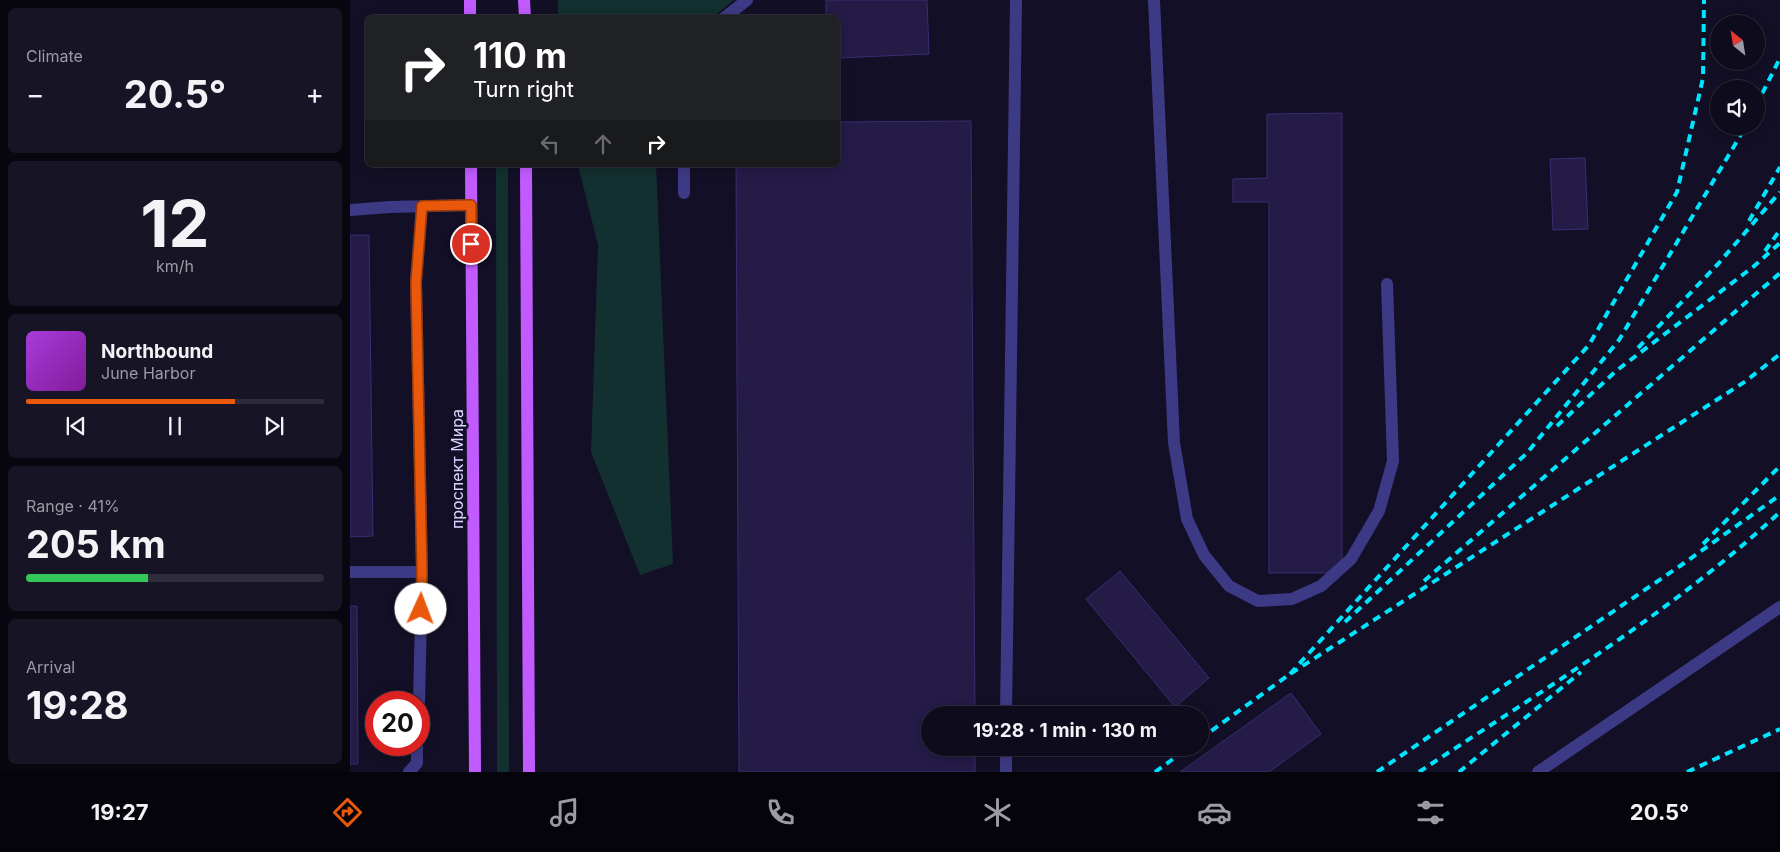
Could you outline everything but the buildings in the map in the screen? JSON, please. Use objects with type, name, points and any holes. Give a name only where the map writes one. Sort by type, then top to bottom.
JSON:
[{"type":"main road","points":[[470,0],[470,15]]},
{"type":"main road","points":[[524,0],[524,15]]},
{"type":"main road","name":"проспект Мира","points":[[471,167],[475,772]]},
{"type":"main road","points":[[526,167],[529,772]]},
{"type":"lane","points":[[728,15],[747,0]]},
{"type":"lane","points":[[1006,706],[1016,0]]},
{"type":"lane","points":[[1154,0],[1174,442],[1187,519],[1204,555],[1229,586],[1258,601],[1292,599],[1321,586],[1351,559],[1379,511],[1393,461],[1387,284]]},
{"type":"lane","points":[[684,167],[684,193]]},
{"type":"lane","points":[[350,210],[471,205]]},
{"type":"lane","points":[[419,691],[422,572],[416,282],[422,206]]},
{"type":"lane","points":[[350,572],[422,572]]},
{"type":"lane","points":[[1538,772],[1780,607]]},
{"type":"lane","points":[[409,772],[417,764],[417,756]]},
{"type":"lane","points":[[1006,756],[1006,772]]},
{"type":"green space","points":[[558,0],[734,0],[715,15],[558,15]]},
{"type":"green space","points":[[496,167],[508,167],[509,772],[497,772]]},
{"type":"green space","points":[[578,167],[656,167],[673,564],[640,575],[591,452],[598,245]]},
{"type":"railway","points":[[1290,674],[1589,345],[1677,192],[1703,78],[1704,0]]},
{"type":"railway","points":[[1765,88],[1780,58]]},
{"type":"railway","points":[[1345,622],[1527,453],[1619,340],[1741,135]]},
{"type":"railway","points":[[1749,221],[1780,167]]},
{"type":"railway","points":[[1638,348],[1718,264],[1780,192]]},
{"type":"railway","points":[[1765,251],[1780,230]]},
{"type":"railway","points":[[1557,426],[1616,371],[1753,267],[1780,243]]},
{"type":"railway","points":[[1424,581],[1780,273]]},
{"type":"railway","points":[[1209,732],[1290,674],[1746,381],[1780,354]]},
{"type":"railway","points":[[1703,544],[1780,466]]},
{"type":"railway","points":[[1377,772],[1680,566],[1780,495]]},
{"type":"railway","points":[[1419,772],[1651,617],[1695,584],[1780,512]]},
{"type":"railway","points":[[1459,772],[1581,672]]},
{"type":"railway","points":[[1687,772],[1780,729]]},
{"type":"railway","points":[[1155,772],[1177,756]]},
{"type":"route","points":[[421,609],[422,572],[416,282],[422,206],[471,205],[471,244]]}]
